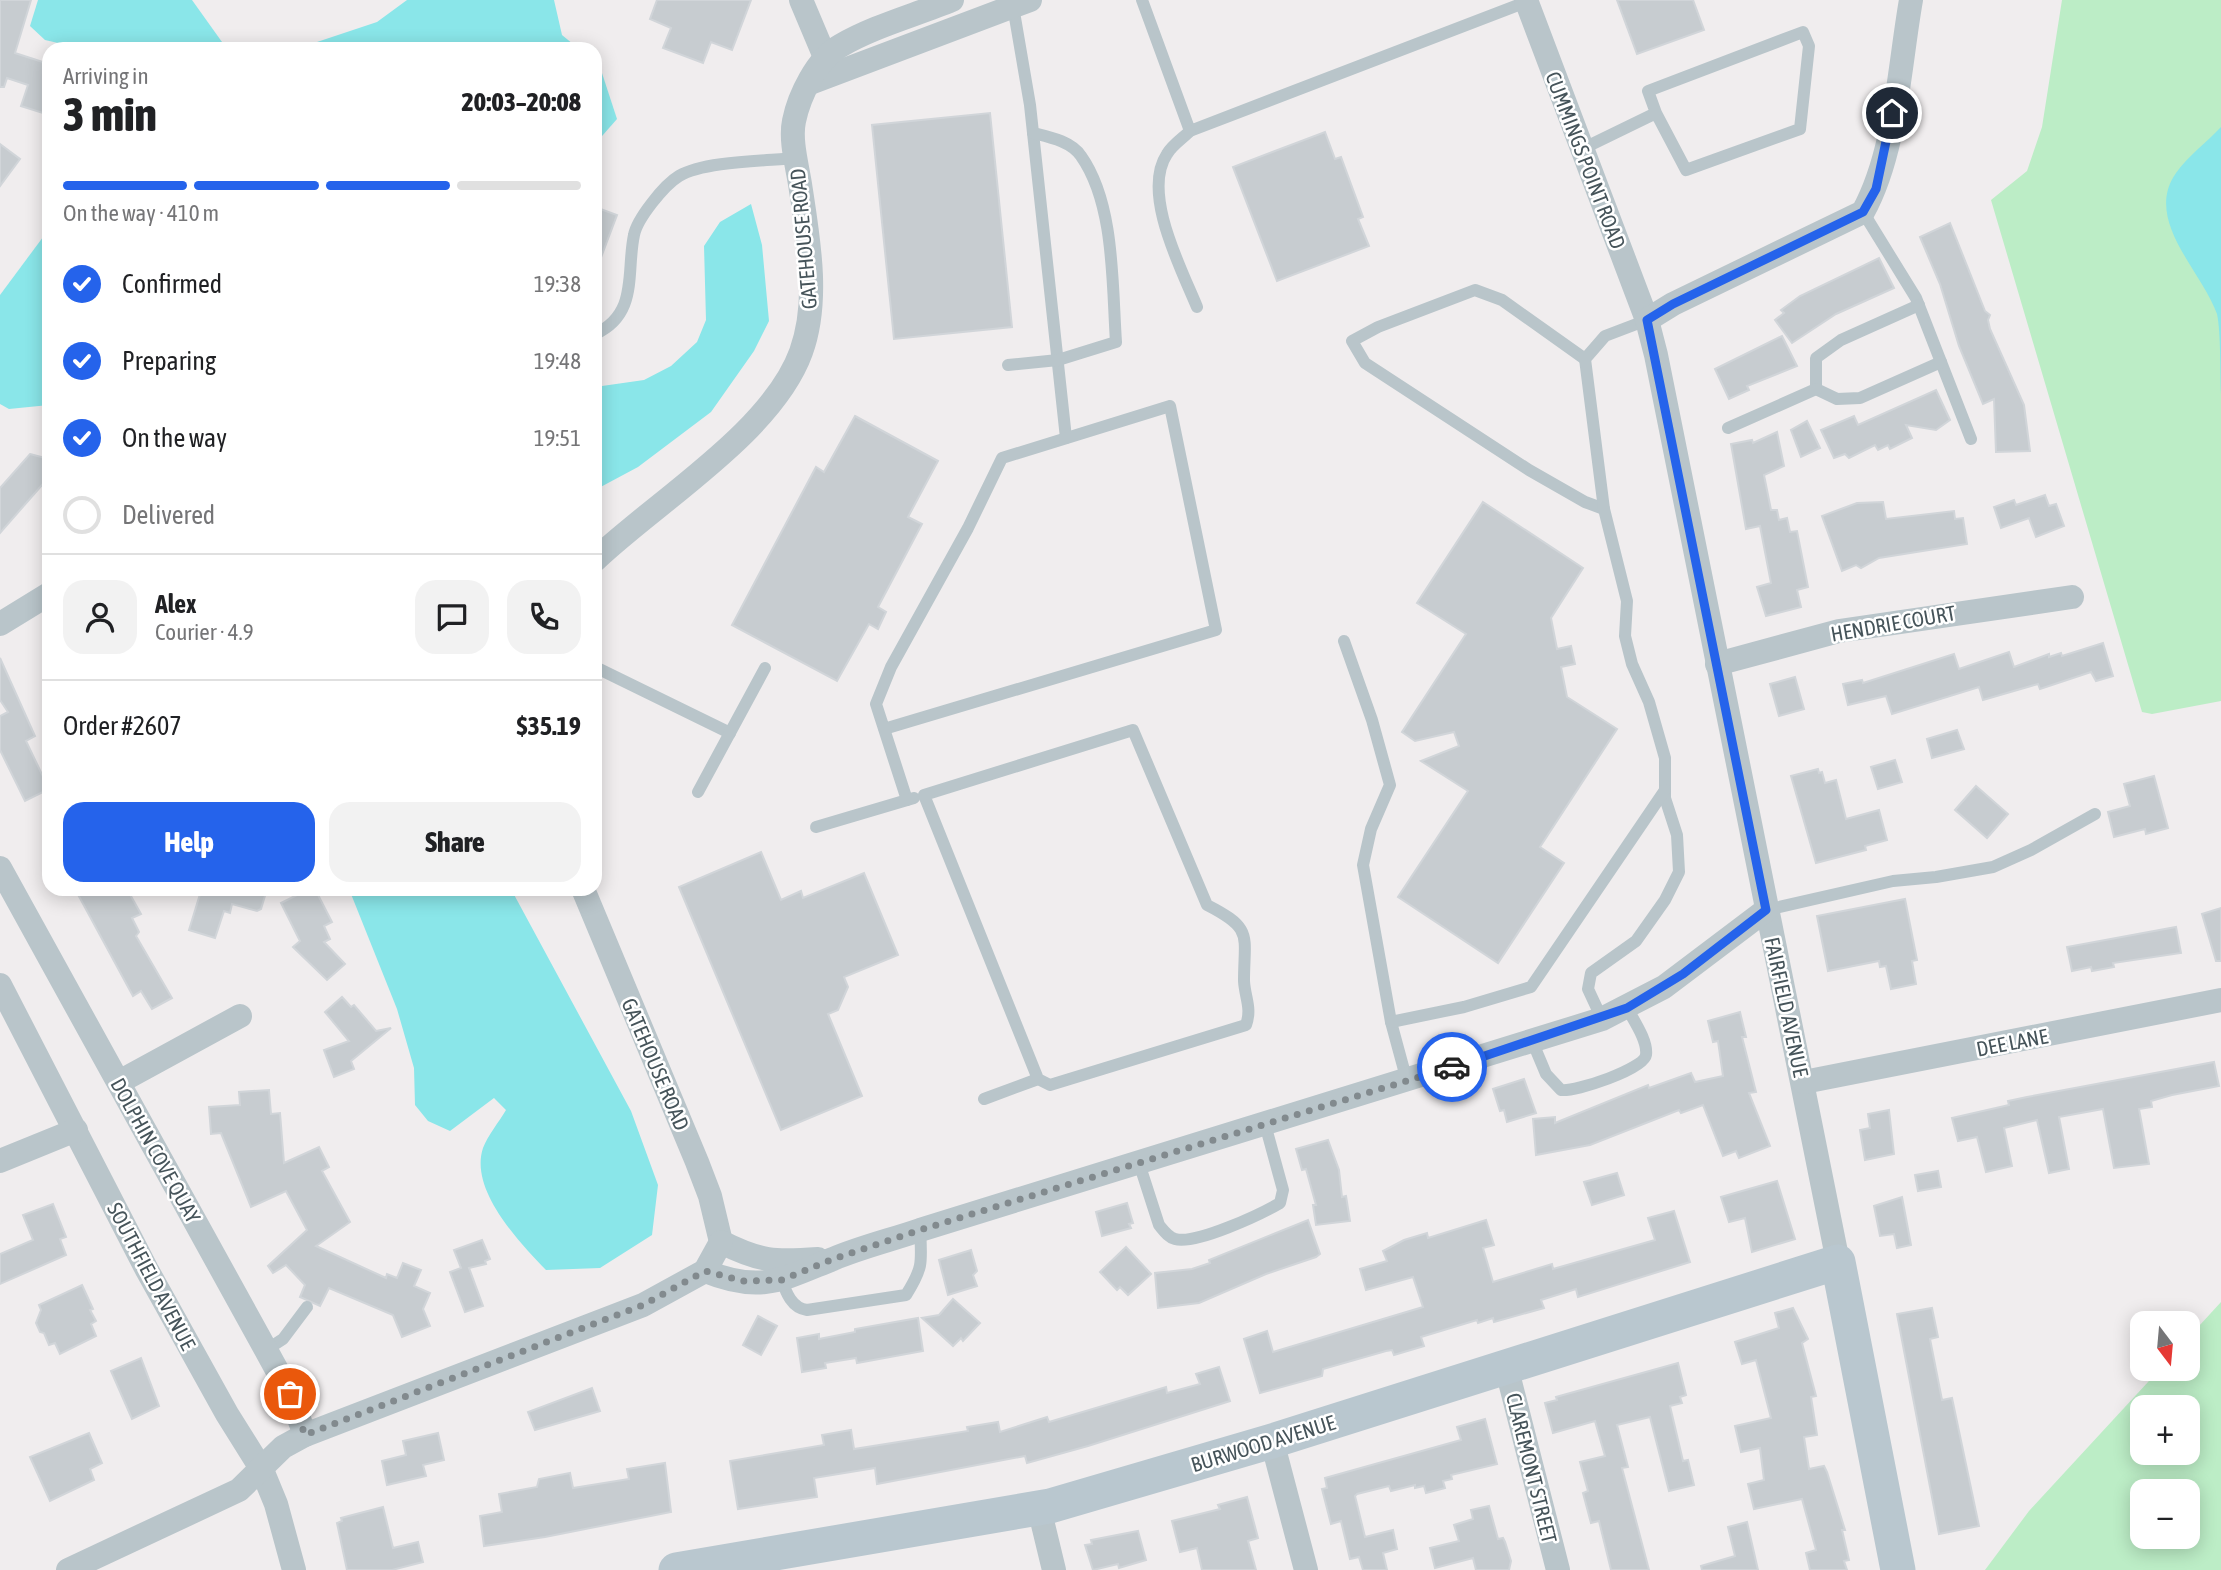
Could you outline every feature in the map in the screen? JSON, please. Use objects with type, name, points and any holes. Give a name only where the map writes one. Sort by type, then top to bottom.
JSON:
[{"type":"street","points":[[800,0],[825,57]]},
{"type":"street","name":"GATEHOUSE ROAD","points":[[602,554],[761,418],[785,385],[801,352],[809,322],[810,275],[793,123],[810,83],[825,57],[852,40],[952,0]]},
{"type":"street","points":[[1647,320],[1673,304],[1863,212],[1876,189],[1884,161],[1911,0]]},
{"type":"street","name":"CUMMINGS POINT ROAD","points":[[1526,1],[1647,320]]},
{"type":"street","points":[[810,83],[1021,3]]},
{"type":"street","name":"FAIRFIELD AVENUE","points":[[1647,320],[1766,910],[1804,1082],[1898,1570]]},
{"type":"street","name":"HENDRIE COURT","points":[[1717,664],[1850,629],[2072,597]]},
{"type":"street","points":[[0,624],[42,598]]},
{"type":"street","name":"DOLPHIN COVE QUAY","points":[[0,868],[290,1394],[305,1435]]},
{"type":"street","name":"GATEHOUSE ROAD","points":[[586,896],[697,1162],[710,1196],[721,1242]]},
{"type":"street","points":[[705,1271],[743,1281],[782,1280],[833,1259],[920,1230],[1602,1020],[1674,980],[1766,910]]},
{"type":"street","name":"SOUTHFIELD AVENUE","points":[[0,985],[147,1270],[227,1414],[262,1470],[276,1504],[294,1570]]},
{"type":"street","name":"DEE LANE","points":[[1804,1082],[2221,1000]]},
{"type":"street","points":[[119,1082],[240,1016]]},
{"type":"street","points":[[0,1161],[76,1130]]},
{"type":"street","points":[[68,1570],[239,1490],[283,1447],[305,1435],[643,1305],[705,1271],[721,1242],[751,1258],[774,1262],[833,1259]]},
{"type":"street","name":"BURWOOD AVENUE","points":[[676,1570],[803,1559],[1039,1508],[1272,1441],[1838,1262]]},
{"type":"street","name":"CLAREMONT STREET","points":[[1506,1366],[1558,1570]]},
{"type":"street","points":[[1272,1441],[1306,1570]]},
{"type":"street","points":[[1039,1508],[1054,1570]]},
{"type":"lane","points":[[1142,0],[1190,131]]},
{"type":"lane","points":[[1197,307],[1163,222],[1160,198],[1160,170],[1166,155],[1190,131],[1526,1]]},
{"type":"lane","points":[[1021,3],[1066,438]]},
{"type":"lane","points":[[1803,32],[1809,46],[1800,128],[1686,170],[1656,113],[1648,91],[1803,32]]},
{"type":"lane","points":[[1582,149],[1656,113]]},
{"type":"lane","points":[[1008,365],[1058,360],[1116,342],[1111,256],[1099,194],[1080,154],[1059,140],[1033,133]]},
{"type":"lane","points":[[602,329],[616,320],[626,298],[633,275],[634,233],[653,201],[680,176],[716,165],[796,158]]},
{"type":"lane","points":[[1863,212],[1919,305],[1971,439]]},
{"type":"lane","points":[[1602,1020],[1588,989],[1591,973],[1636,941],[1665,900],[1679,872],[1677,835],[1664,790],[1665,758],[1649,702],[1632,664],[1625,636],[1627,601],[1604,509],[1585,359],[1502,300],[1475,290],[1378,327],[1352,341],[1365,363],[1529,470],[1585,502],[1604,509]]},
{"type":"lane","points":[[1816,389],[1816,358],[1842,340],[1919,305]]},
{"type":"lane","points":[[1585,359],[1605,336],[1647,320]]},
{"type":"lane","points":[[1728,428],[1816,389],[1837,399],[1860,398],[1941,362]]},
{"type":"lane","points":[[884,729],[1216,630],[1170,406],[1002,458],[962,539],[891,667],[876,704],[884,729],[907,800]]},
{"type":"lane","points":[[1343,641],[1372,720],[1390,785],[1371,829],[1363,865],[1391,1022],[1407,1082]]},
{"type":"lane","points":[[698,792],[765,668]]},
{"type":"lane","points":[[602,670],[730,733]]},
{"type":"lane","points":[[816,827],[1133,730],[1207,905],[1226,915],[1243,930],[1247,948],[1244,983],[1251,1011],[1246,1025],[1050,1085],[1038,1079],[924,795]]},
{"type":"lane","points":[[1391,1022],[1464,1007],[1531,987],[1664,790]]},
{"type":"lane","points":[[1766,910],[1893,881],[1961,874],[1993,867],[2031,850],[2095,814]]},
{"type":"lane","points":[[1533,1042],[1546,1074],[1561,1090],[1611,1077],[1639,1066],[1646,1059],[1646,1049],[1627,1008]]},
{"type":"lane","points":[[984,1099],[1038,1079]]},
{"type":"lane","points":[[1139,1163],[1159,1225],[1172,1238],[1194,1239],[1280,1203],[1283,1190],[1265,1124]]},
{"type":"lane","points":[[782,1280],[798,1309],[807,1310],[906,1295],[916,1284],[922,1260],[920,1230]]},
{"type":"lane","points":[[266,1350],[283,1339],[307,1307]]},
{"type":"green space","points":[[2062,0],[2221,0],[2221,701],[2152,714],[2142,712],[1991,200],[2027,171],[2042,127]]},
{"type":"green space","points":[[2221,1302],[2221,1570],[1985,1570],[2029,1511],[2130,1402],[2130,1465],[2200,1465],[2200,1395],[2136,1395],[2149,1381],[2200,1381],[2200,1325]]},
{"type":"water","points":[[38,0],[192,0],[222,42],[54,42],[45,40],[30,26]]},
{"type":"water","points":[[407,0],[554,0],[562,35],[570,42],[317,42],[377,22]]},
{"type":"water","points":[[602,73],[617,119],[602,136]]},
{"type":"water","points":[[2221,127],[2221,394],[2217,314],[2178,245],[2166,209],[2168,191],[2176,173]]},
{"type":"water","points":[[751,204],[762,245],[769,321],[754,351],[711,412],[638,467],[602,486],[602,386],[644,380],[671,366],[697,342],[706,320],[704,246],[720,222]]},
{"type":"water","points":[[42,238],[42,406],[9,409],[0,404],[0,295]]},
{"type":"water","points":[[352,896],[515,896],[631,1111],[658,1185],[652,1235],[600,1268],[546,1270],[511,1231],[490,1198],[483,1181],[483,1148],[506,1110],[494,1098],[450,1131],[428,1121],[415,1105],[414,1068],[397,1009]]},
{"type":"building","points":[[0,0],[31,0],[15,53],[42,62],[42,113],[21,106],[28,85],[7,78],[4,87],[0,87]]},
{"type":"building","points":[[657,0],[751,0],[732,50],[711,42],[703,63],[663,48],[671,28],[650,19]]},
{"type":"building","points":[[1617,0],[1693,0],[1704,30],[1637,54]]},
{"type":"building","points":[[990,113],[1012,327],[894,339],[872,125]]},
{"type":"building","points":[[1325,132],[1335,159],[1341,157],[1363,217],[1358,219],[1369,246],[1277,281],[1233,167]]},
{"type":"building","points":[[0,144],[20,159],[0,186]]},
{"type":"building","points":[[602,210],[617,215],[602,255]]},
{"type":"building","points":[[1950,223],[1985,311],[1990,315],[1990,329],[2024,405],[2030,451],[1996,452],[1994,399],[1983,404],[1959,346],[1940,284],[1920,237]]},
{"type":"building","points":[[1879,258],[1894,288],[1836,314],[1792,343],[1775,320],[1784,313],[1781,310],[1800,296]]},
{"type":"building","points":[[1782,336],[1797,366],[1747,386],[1749,390],[1729,399],[1715,369]]},
{"type":"building","points":[[1936,390],[1950,420],[1936,430],[1906,425],[1912,438],[1890,449],[1888,445],[1878,450],[1875,445],[1849,458],[1845,454],[1834,458],[1821,430],[1854,416],[1858,425]]},
{"type":"building","points":[[855,416],[938,461],[908,517],[922,524],[878,607],[886,612],[878,629],[869,624],[837,681],[732,625],[816,467],[824,472]]},
{"type":"building","points":[[1807,421],[1820,448],[1801,457],[1791,430]]},
{"type":"building","points":[[1777,432],[1784,466],[1764,475],[1771,510],[1777,510],[1779,520],[1787,518],[1790,532],[1797,531],[1808,587],[1797,590],[1801,607],[1766,616],[1757,587],[1771,583],[1760,526],[1746,529],[1731,444],[1752,440],[1753,443]]},
{"type":"building","points":[[30,454],[42,457],[42,485],[0,533],[0,488]]},
{"type":"building","points":[[2045,495],[2049,506],[2056,504],[2064,526],[2036,537],[2029,518],[2001,528],[1994,507],[2014,500],[2016,505]]},
{"type":"building","points":[[1483,502],[1583,568],[1551,618],[1557,649],[1571,646],[1575,664],[1561,667],[1567,697],[1617,729],[1540,847],[1564,863],[1498,963],[1398,897],[1468,791],[1421,761],[1459,746],[1454,732],[1415,741],[1402,732],[1466,634],[1417,603]]},
{"type":"building","points":[[1883,502],[1886,519],[1954,511],[1955,519],[1963,518],[1967,544],[1879,558],[1861,568],[1856,565],[1842,571],[1822,516],[1857,503]]},
{"type":"building","points":[[2103,643],[2113,676],[2096,681],[2091,672],[2040,689],[2038,684],[1983,700],[1979,687],[1892,714],[1886,696],[1848,705],[1843,684],[1862,680],[1863,683],[1954,654],[1959,669],[2009,652],[2014,667],[2049,654],[2049,657],[2061,653],[2062,656]]},
{"type":"building","points":[[0,658],[35,736],[26,741],[42,774],[42,792],[25,801],[0,750],[0,716],[8,712],[0,700]]},
{"type":"building","points":[[1795,677],[1804,709],[1779,716],[1770,684]]},
{"type":"building","points":[[1957,730],[1964,749],[1932,758],[1927,739]]},
{"type":"building","points":[[1895,760],[1902,782],[1878,789],[1871,767]]},
{"type":"building","points":[[1818,769],[1819,773],[1822,772],[1825,783],[1836,780],[1846,819],[1879,810],[1887,840],[1865,846],[1866,850],[1816,863],[1791,776]]},
{"type":"building","points":[[2154,776],[2168,828],[2146,834],[2145,829],[2114,837],[2108,812],[2130,806],[2124,784]]},
{"type":"building","points":[[1976,786],[2008,814],[1987,838],[1955,810]]},
{"type":"building","points":[[761,852],[781,900],[801,891],[803,898],[864,873],[898,955],[844,977],[848,987],[838,1010],[828,1014],[862,1096],[781,1130],[679,887]]},
{"type":"building","points":[[79,896],[131,896],[141,914],[132,918],[139,932],[136,936],[172,998],[152,1009],[141,991],[133,996]]},
{"type":"building","points":[[199,896],[265,896],[261,909],[257,911],[232,904],[230,913],[224,911],[215,938],[189,930]]},
{"type":"building","points":[[295,896],[319,896],[332,922],[324,926],[330,939],[324,942],[345,964],[327,980],[293,947],[300,941],[281,903]]},
{"type":"building","points":[[1905,899],[1917,960],[1912,961],[1916,984],[1891,989],[1886,966],[1880,967],[1879,961],[1828,971],[1817,916]]},
{"type":"building","points":[[2221,908],[2221,961],[2216,961],[2202,914]]},
{"type":"building","points":[[2176,927],[2181,953],[2113,963],[2114,967],[2092,971],[2091,967],[2072,971],[2067,947]]},
{"type":"building","points":[[342,997],[351,1007],[354,1005],[376,1031],[391,1028],[351,1061],[354,1069],[334,1077],[324,1050],[349,1041],[325,1012]]},
{"type":"building","points":[[1740,1012],[1746,1037],[1742,1037],[1756,1092],[1749,1093],[1770,1146],[1739,1158],[1736,1151],[1723,1156],[1703,1105],[1681,1113],[1679,1110],[1590,1145],[1536,1155],[1533,1119],[1555,1117],[1555,1123],[1648,1085],[1649,1088],[1691,1073],[1695,1082],[1723,1076],[1718,1041],[1713,1042],[1708,1021]]},
{"type":"building","points":[[2214,1062],[2219,1086],[2151,1101],[2152,1107],[2139,1109],[2149,1164],[2114,1168],[2103,1109],[2059,1117],[2069,1169],[2049,1173],[2037,1120],[2004,1128],[2012,1166],[1986,1172],[1977,1137],[1958,1141],[1952,1118],[2009,1105],[2008,1101]]},
{"type":"building","points":[[1524,1079],[1536,1113],[1507,1122],[1504,1110],[1500,1111],[1493,1089]]},
{"type":"building","points":[[269,1090],[271,1114],[280,1113],[284,1163],[319,1147],[329,1167],[322,1171],[350,1222],[316,1246],[386,1278],[387,1274],[397,1278],[403,1263],[421,1270],[414,1286],[430,1293],[423,1309],[430,1326],[402,1337],[393,1315],[329,1288],[320,1306],[300,1297],[305,1285],[286,1265],[273,1273],[268,1266],[307,1230],[286,1191],[251,1207],[221,1133],[211,1134],[209,1107],[240,1105],[239,1092]]},
{"type":"building","points":[[1889,1110],[1894,1154],[1865,1160],[1860,1130],[1870,1128],[1868,1114]]},
{"type":"building","points":[[1328,1140],[1339,1170],[1342,1197],[1346,1196],[1350,1221],[1316,1225],[1313,1205],[1316,1205],[1306,1169],[1302,1170],[1296,1149]]},
{"type":"building","points":[[1938,1171],[1941,1187],[1918,1191],[1915,1175]]},
{"type":"building","points":[[1617,1173],[1624,1195],[1592,1205],[1584,1182]]},
{"type":"building","points":[[1777,1181],[1795,1239],[1752,1252],[1745,1218],[1729,1222],[1721,1197]]},
{"type":"building","points":[[1902,1197],[1911,1245],[1897,1248],[1894,1234],[1880,1236],[1874,1206]]},
{"type":"building","points":[[1127,1203],[1133,1223],[1129,1224],[1131,1228],[1102,1236],[1096,1212]]},
{"type":"building","points":[[53,1204],[66,1237],[60,1239],[66,1255],[0,1284],[0,1254],[33,1240],[23,1215]]},
{"type":"building","points":[[1674,1211],[1690,1262],[1578,1297],[1576,1289],[1541,1300],[1544,1308],[1494,1322],[1493,1318],[1478,1323],[1477,1320],[1421,1337],[1424,1346],[1394,1355],[1392,1350],[1386,1351],[1323,1369],[1322,1376],[1260,1393],[1244,1339],[1267,1331],[1273,1352],[1423,1307],[1413,1277],[1366,1290],[1360,1269],[1387,1261],[1383,1251],[1404,1240],[1427,1233],[1428,1238],[1486,1220],[1494,1245],[1483,1248],[1493,1282],[1552,1264],[1553,1269],[1655,1240],[1648,1218]]},
{"type":"building","points":[[1308,1220],[1320,1254],[1316,1257],[1266,1274],[1199,1303],[1158,1308],[1155,1273],[1192,1269],[1210,1263],[1209,1260]]},
{"type":"building","points":[[482,1240],[490,1259],[485,1261],[486,1264],[469,1268],[483,1306],[465,1312],[450,1272],[461,1268],[454,1250]]},
{"type":"building","points":[[1126,1247],[1151,1274],[1128,1295],[1120,1287],[1117,1290],[1100,1272]]},
{"type":"building","points":[[971,1250],[977,1271],[973,1275],[977,1286],[948,1295],[939,1260]]},
{"type":"building","points":[[82,1285],[93,1309],[90,1310],[96,1321],[91,1324],[96,1336],[60,1354],[55,1343],[49,1345],[36,1323],[41,1310],[39,1305]]},
{"type":"building","points":[[953,1299],[980,1323],[963,1341],[961,1338],[953,1346],[922,1318],[939,1315]]},
{"type":"building","points":[[1793,1308],[1808,1339],[1802,1343],[1816,1396],[1811,1397],[1817,1435],[1804,1437],[1809,1469],[1824,1466],[1827,1472],[1845,1530],[1842,1530],[1849,1560],[1844,1561],[1847,1570],[1810,1570],[1806,1553],[1816,1550],[1802,1499],[1754,1509],[1748,1484],[1764,1480],[1760,1448],[1741,1452],[1735,1426],[1771,1418],[1756,1360],[1742,1364],[1735,1342],[1779,1328],[1775,1313]]},
{"type":"building","points":[[1932,1308],[1938,1337],[1930,1339],[1942,1400],[1952,1398],[1979,1526],[1939,1534],[1897,1314]]},
{"type":"building","points":[[758,1316],[777,1326],[761,1355],[743,1345]]},
{"type":"building","points":[[918,1318],[923,1351],[857,1363],[856,1358],[825,1363],[826,1368],[802,1372],[797,1338],[819,1334],[819,1339],[855,1332],[855,1329]]},
{"type":"building","points":[[141,1358],[159,1406],[132,1419],[111,1371]]},
{"type":"building","points":[[1678,1363],[1686,1395],[1680,1397],[1682,1403],[1670,1406],[1683,1461],[1688,1460],[1694,1485],[1669,1491],[1650,1417],[1617,1425],[1628,1467],[1622,1468],[1649,1570],[1611,1570],[1599,1521],[1591,1523],[1583,1493],[1588,1491],[1580,1462],[1605,1456],[1595,1421],[1553,1433],[1545,1403],[1557,1400],[1556,1397]]},
{"type":"building","points":[[1219,1367],[1230,1401],[1088,1446],[1027,1463],[1025,1456],[877,1484],[875,1468],[814,1478],[817,1497],[738,1509],[730,1461],[824,1445],[822,1435],[851,1430],[854,1449],[968,1431],[967,1427],[998,1422],[1000,1432],[1047,1417],[1049,1422],[1166,1387],[1167,1393],[1200,1384],[1196,1374]]},
{"type":"building","points":[[592,1388],[600,1411],[535,1430],[528,1412]]},
{"type":"building","points":[[1485,1419],[1497,1464],[1451,1475],[1452,1479],[1443,1481],[1445,1488],[1426,1493],[1424,1486],[1415,1488],[1415,1485],[1391,1491],[1389,1486],[1355,1496],[1365,1537],[1393,1530],[1397,1549],[1383,1553],[1387,1570],[1363,1570],[1359,1557],[1350,1559],[1341,1521],[1331,1524],[1322,1489],[1327,1488],[1325,1478],[1461,1440],[1457,1427]]},
{"type":"building","points":[[89,1433],[102,1463],[90,1469],[94,1480],[50,1501],[30,1457]]},
{"type":"building","points":[[438,1433],[444,1460],[423,1465],[426,1476],[387,1485],[382,1461],[406,1455],[403,1441]]},
{"type":"building","points":[[665,1463],[671,1512],[484,1546],[480,1516],[502,1512],[499,1494],[537,1487],[539,1479],[570,1473],[573,1488],[629,1479],[627,1469]]},
{"type":"building","points":[[1247,1497],[1258,1538],[1248,1541],[1256,1570],[1202,1570],[1197,1548],[1180,1552],[1172,1521],[1220,1509],[1218,1505]]},
{"type":"building","points":[[1489,1506],[1498,1539],[1503,1538],[1511,1561],[1509,1570],[1476,1570],[1473,1558],[1435,1568],[1430,1548],[1459,1541],[1454,1525],[1473,1519],[1471,1510]]},
{"type":"building","points":[[383,1507],[393,1548],[418,1542],[423,1562],[392,1570],[347,1570],[337,1523],[342,1521],[341,1518]]},
{"type":"building","points":[[1747,1522],[1758,1570],[1702,1570],[1701,1566],[1735,1556],[1728,1527]]},
{"type":"building","points":[[1138,1531],[1146,1560],[1119,1568],[1118,1564],[1093,1570],[1085,1545],[1092,1544],[1091,1540]]},
{"type":"way so far","points":[[290,1394],[305,1435],[643,1305],[705,1271],[723,1278],[743,1281],[782,1280],[833,1259],[920,1230],[1452,1067]]},
{"type":"route","points":[[1452,1067],[1602,1020],[1627,1008],[1683,974],[1766,910],[1647,320],[1673,304],[1829,231],[1863,212],[1876,189],[1892,113]]}]
